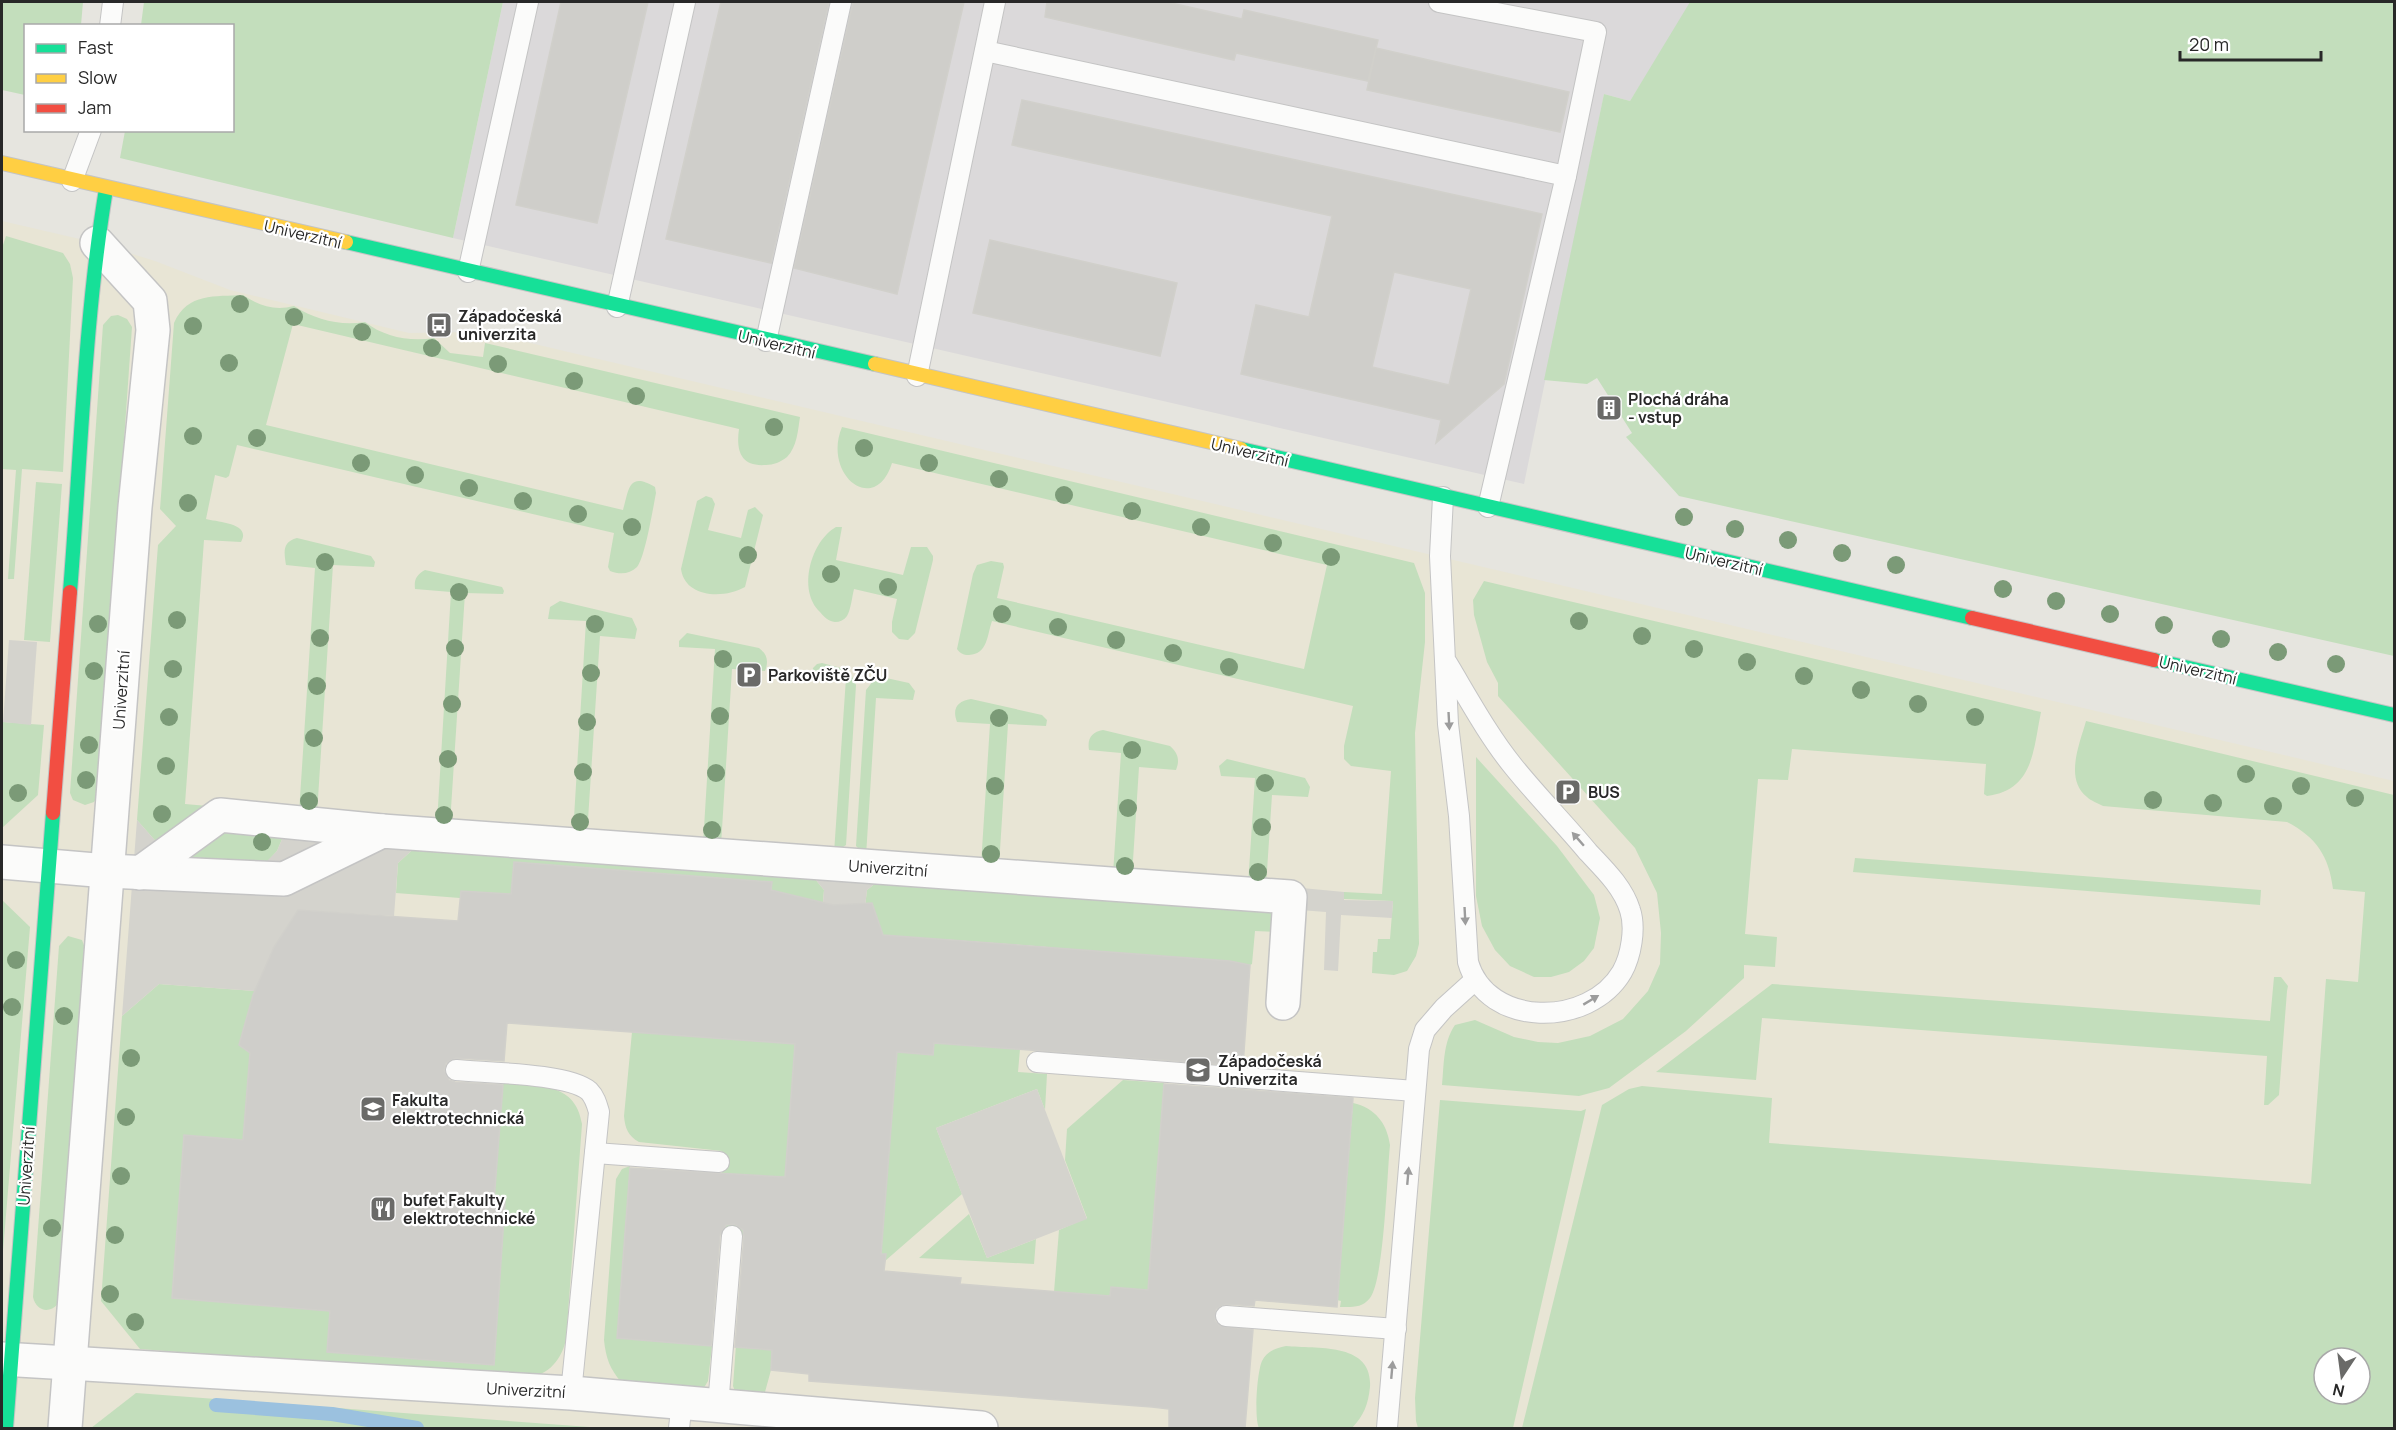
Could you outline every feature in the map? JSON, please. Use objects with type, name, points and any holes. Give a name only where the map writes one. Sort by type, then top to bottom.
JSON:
[{"type":"street","name":"Univerzitní","points":[[2,163],[106,189],[2394,716]]},
{"type":"street","name":"Univerzitní","points":[[6,1428],[7,1360],[79,479],[87,323],[106,189]]},
{"type":"street","name":"Univerzitní","points":[[65,1428],[70,1364],[127,872],[135,507],[153,330],[150,301],[97,243]]},
{"type":"street","name":"Univerzitní","points":[[127,872],[220,815],[382,831],[1290,897],[1283,1003]]},
{"type":"street","points":[[2,862],[127,872],[284,879],[382,831]]},
{"type":"street","name":"Univerzitní","points":[[7,1360],[571,1393],[680,1415],[718,1406],[867,1424],[981,1428]]},
{"type":"lane","points":[[110,24],[113,2]]},
{"type":"lane","points":[[468,272],[528,2]]},
{"type":"lane","points":[[617,307],[685,2]]},
{"type":"lane","points":[[766,341],[841,2]]},
{"type":"lane","points":[[917,376],[995,2]]},
{"type":"lane","points":[[1439,2],[1596,32],[1566,176],[1488,507]]},
{"type":"lane","points":[[985,51],[1566,176]]},
{"type":"lane","points":[[72,181],[90,132]]},
{"type":"lane","points":[[1443,496],[1440,556],[1447,663],[1448,724],[1459,816],[1468,962],[1475,980],[1490,996],[1506,1005],[1540,1014],[1570,1010],[1598,996],[1620,975],[1627,962],[1633,933],[1631,911],[1616,883],[1512,766],[1447,663]]},
{"type":"lane","points":[[1388,1428],[1419,1049],[1425,1030],[1444,1008],[1475,980]]},
{"type":"lane","points":[[1036,1062],[1415,1091]]},
{"type":"lane","points":[[456,1070],[564,1079],[584,1087],[594,1096],[599,1112],[571,1393]]},
{"type":"lane","points":[[595,1153],[719,1162]]},
{"type":"lane","points":[[718,1406],[732,1236]]},
{"type":"lane","points":[[1226,1316],[1396,1329]]},
{"type":"shaded area","points":[[503,2],[1692,2],[1630,101],[1604,94],[1524,484],[453,238]]},
{"type":"shaded area","name":"Západočeská Univerzita","points":[[2,221],[97,243],[155,261],[230,290],[409,333],[483,332],[2394,781],[2394,1428],[2,1428]]},
{"type":"shaded area","points":[[9,640],[37,642],[31,725],[3,722]]},
{"type":"shaded area","points":[[219,807],[1302,888],[1344,892],[1344,900],[1393,901],[1392,918],[1341,915],[1338,971],[1324,970],[1326,912],[882,878],[867,890],[865,907],[830,906],[830,904],[823,903],[824,890],[811,874],[419,844],[398,863],[394,916],[298,910],[274,947],[255,991],[159,984],[122,1016],[137,820],[159,845]],"holes":[[[224,822],[283,837],[277,851],[265,863],[178,856]]]},
{"type":"shaded area","points":[[1037,1089],[1087,1219],[987,1258],[936,1128]]},
{"type":"green space","points":[[2,2],[83,2],[81,24],[24,24],[24,95],[2,90]]},
{"type":"green space","points":[[144,2],[503,2],[453,238],[120,158],[125,132],[234,132],[234,24],[141,24]]},
{"type":"green space","points":[[1690,2],[2394,2],[2394,656],[1679,496],[1626,437],[1632,433],[1597,378],[1587,384],[1544,380],[1604,94],[1630,101]]},
{"type":"green space","points":[[6,236],[63,253],[70,264],[73,278],[63,472],[22,469],[14,579],[8,579],[16,470],[2,469],[2,248]]},
{"type":"green space","points":[[243,295],[267,306],[280,308],[294,306],[328,321],[365,322],[389,335],[416,339],[434,338],[450,353],[483,357],[485,343],[800,417],[796,438],[793,448],[785,459],[771,464],[757,465],[745,460],[739,450],[739,429],[293,324],[266,425],[623,510],[631,485],[639,481],[646,483],[655,487],[656,493],[646,544],[637,567],[628,572],[614,572],[608,567],[614,533],[237,445],[229,476],[226,478],[215,475],[206,519],[232,524],[242,531],[243,536],[241,542],[204,540],[185,804],[219,807],[159,845],[137,820],[158,545],[176,526],[160,509],[174,323],[180,313],[195,301],[203,298]]},
{"type":"green space","points":[[118,315],[127,319],[132,327],[99,795],[94,802],[85,805],[73,800],[70,793],[103,325],[111,316]]},
{"type":"green space","points":[[842,427],[1414,563],[1425,593],[1425,642],[1415,733],[1419,944],[1416,956],[1407,971],[1394,975],[1372,973],[1373,952],[1377,952],[1378,939],[1390,939],[1393,901],[1344,899],[1344,892],[1382,894],[1391,771],[1351,766],[1344,759],[1344,746],[1353,706],[992,621],[986,643],[980,651],[967,655],[957,649],[973,574],[977,565],[991,561],[1003,563],[1004,567],[997,598],[1304,669],[1327,565],[892,463],[884,479],[874,487],[863,488],[853,483],[845,474],[839,460],[838,445]]},
{"type":"green space","points":[[36,482],[62,484],[50,642],[24,640]]},
{"type":"green space","points":[[706,496],[712,498],[715,504],[708,530],[741,538],[748,510],[755,507],[763,515],[745,587],[736,591],[717,594],[697,591],[684,579],[681,569],[697,501]]},
{"type":"green space","points":[[836,527],[842,527],[836,560],[903,575],[911,547],[927,547],[933,556],[915,633],[908,640],[899,639],[892,632],[897,599],[854,589],[847,616],[835,622],[825,617],[813,603],[808,579],[810,566],[820,543]]},
{"type":"green space","points":[[297,538],[371,556],[375,562],[374,567],[333,565],[317,814],[299,813],[315,568],[286,565],[286,545]]},
{"type":"green space","points":[[425,570],[502,587],[504,591],[503,594],[465,593],[450,824],[437,823],[451,592],[415,589],[416,578]]},
{"type":"green space","points":[[1484,581],[2041,712],[2033,754],[2023,777],[2014,786],[1987,796],[1984,794],[1986,764],[1792,749],[1788,780],[1758,779],[1745,934],[1777,937],[1775,967],[1744,965],[1744,978],[1686,1031],[1609,1088],[1579,1096],[1442,1085],[1446,1046],[1455,1025],[1475,1020],[1514,1037],[1538,1042],[1558,1043],[1590,1036],[1623,1019],[1648,991],[1660,964],[1661,933],[1657,893],[1635,848],[1498,696],[1498,683],[1487,662],[1474,615],[1473,600]]},
{"type":"green space","points":[[560,601],[632,618],[637,629],[635,639],[600,636],[587,835],[573,834],[586,621],[548,619],[550,607]]},
{"type":"green space","points":[[687,633],[759,648],[767,661],[765,671],[732,669],[721,845],[703,844],[715,649],[679,647],[679,641]]},
{"type":"green space","points":[[822,663],[849,670],[856,685],[846,845],[834,853],[846,678],[812,676],[813,668]]},
{"type":"green space","points":[[877,676],[909,683],[915,691],[913,700],[876,698],[866,856],[856,846],[866,690]]},
{"type":"green space","points":[[971,699],[1042,715],[1047,720],[1046,726],[1008,724],[999,866],[981,865],[990,724],[957,722],[955,713],[959,704]]},
{"type":"green space","points":[[2086,721],[2394,795],[2394,1428],[1522,1428],[1602,1105],[1629,1089],[1642,1086],[1772,1098],[1769,1143],[2311,1184],[2326,979],[2358,982],[2365,892],[2333,889],[2328,867],[2319,849],[2306,834],[2287,822],[2103,806],[2090,800],[2076,781],[2078,750]]},
{"type":"green space","points":[[3,722],[44,725],[38,795],[2,828]]},
{"type":"green space","points":[[1103,730],[1170,746],[1178,757],[1176,770],[1139,767],[1132,876],[1113,874],[1121,753],[1089,750],[1091,736]]},
{"type":"green space","points":[[1476,757],[1557,846],[1594,895],[1600,918],[1594,948],[1584,961],[1569,972],[1551,977],[1534,977],[1510,966],[1495,950],[1482,926],[1476,896]]},
{"type":"green space","points":[[1227,759],[1305,778],[1310,787],[1308,797],[1272,795],[1266,886],[1248,885],[1255,778],[1221,776],[1219,766]]},
{"type":"green space","points":[[224,822],[283,837],[277,851],[266,863],[177,857]]},
{"type":"green space","points":[[419,844],[811,874],[824,890],[821,924],[767,948],[772,882],[514,862],[511,894],[461,891],[460,898],[396,893],[398,863]]},
{"type":"green space","points":[[1855,858],[2261,890],[2260,905],[1853,872]]},
{"type":"green space","points":[[882,878],[1279,909],[1277,932],[1255,931],[1252,964],[1250,965],[1230,961],[1092,951],[1048,953],[1048,947],[941,939],[896,975],[872,903],[865,907],[867,890]]},
{"type":"green space","points":[[2,900],[30,927],[2,1263]]},
{"type":"green space","points":[[68,936],[82,940],[85,948],[58,1304],[51,1309],[43,1310],[33,1297],[59,946]]},
{"type":"green space","points":[[2274,977],[2281,977],[2288,986],[2279,1095],[2268,1105],[2264,1105],[2267,1056],[1762,1018],[1756,1080],[1656,1072],[1772,984],[2270,1021]]},
{"type":"green space","points":[[159,984],[255,991],[240,1045],[250,1053],[243,1140],[184,1136],[172,1298],[330,1311],[327,1352],[494,1365],[505,1203],[494,1201],[503,1083],[542,1086],[563,1093],[572,1100],[582,1124],[566,1340],[556,1362],[545,1372],[522,1379],[140,1349],[101,1301],[122,1016]]},
{"type":"green space","points":[[632,1032],[795,1044],[771,1370],[765,1392],[759,1398],[736,1394],[733,1386],[744,1235],[721,1233],[722,1151],[639,1142],[630,1134],[626,1128],[624,1116]]},
{"type":"green space","points":[[934,1043],[1020,1049],[1018,1072],[1047,1074],[1045,1110],[1037,1089],[936,1128],[962,1194],[885,1261],[885,1254],[881,1254],[897,1052],[933,1055]]},
{"type":"green space","points":[[1123,1080],[1164,1083],[1148,1290],[1112,1287],[1110,1296],[1054,1292],[1059,1230],[1087,1218],[1065,1160],[1067,1129]]},
{"type":"green space","points":[[1440,1100],[1581,1111],[1586,1109],[1513,1428],[1418,1428],[1416,1421],[1415,1398]]},
{"type":"green space","points":[[1353,1103],[1368,1109],[1379,1118],[1386,1130],[1390,1145],[1382,1249],[1375,1287],[1364,1304],[1340,1307],[1341,1301],[1337,1300]]},
{"type":"green space","points":[[630,1166],[617,1338],[712,1346],[708,1381],[702,1391],[622,1383],[607,1358],[604,1340],[616,1179],[622,1169]]},
{"type":"green space","points":[[969,1214],[987,1258],[1036,1239],[1034,1264],[919,1258]]},
{"type":"green space","points":[[1286,1346],[1327,1348],[1353,1355],[1362,1362],[1369,1372],[1370,1387],[1367,1404],[1360,1419],[1352,1428],[1259,1428],[1257,1395],[1262,1361],[1272,1350]]},
{"type":"green space","points":[[136,1393],[603,1428],[91,1428]]},
{"type":"building","points":[[561,2],[648,2],[597,223],[516,205]]},
{"type":"building","points":[[721,2],[829,2],[771,263],[666,239]]},
{"type":"building","points":[[853,2],[964,2],[897,294],[794,268]]},
{"type":"building","points":[[1047,2],[1167,2],[1242,19],[1244,10],[1378,40],[1368,81],[1236,53],[1234,60],[1045,17]]},
{"type":"building","points":[[1376,48],[1569,92],[1560,132],[1367,90]]},
{"type":"building","points":[[1022,100],[1542,214],[1504,384],[1436,443],[1441,420],[1241,374],[1256,305],[1309,317],[1332,216],[1012,145]],"holes":[[[1394,272],[1471,289],[1449,385],[1372,367]]]},
{"type":"building","points":[[990,240],[1177,283],[1160,356],[973,313]]},
{"type":"building","name":"Fakulta elektrotechnická","points":[[514,862],[772,882],[771,890],[833,905],[872,903],[883,935],[1230,961],[1250,965],[1243,1066],[934,1043],[933,1055],[897,1052],[881,1254],[886,1254],[884,1271],[961,1278],[960,1284],[1110,1296],[1111,1287],[1148,1290],[1164,1084],[1353,1098],[1337,1307],[1255,1300],[1254,1306],[1226,1304],[1216,1309],[1215,1321],[1220,1326],[1253,1330],[1245,1428],[1169,1428],[1169,1409],[809,1381],[809,1374],[771,1370],[772,1350],[735,1347],[744,1237],[743,1230],[734,1224],[726,1225],[720,1235],[711,1346],[617,1338],[630,1168],[785,1177],[795,1044],[507,1023],[504,1061],[456,1058],[446,1063],[444,1070],[449,1080],[455,1082],[503,1085],[494,1201],[505,1202],[494,1365],[327,1352],[330,1311],[172,1298],[184,1135],[243,1140],[250,1053],[239,1045],[253,995],[274,947],[298,910],[458,921],[461,891],[511,894]]},
{"type":"waterway","points":[[216,1405],[332,1414],[417,1428]]},
{"type":"traffic: fast","points":[[70,592],[88,340],[106,189]]},
{"type":"traffic: fast","points":[[346,242],[875,364]]},
{"type":"traffic: fast","points":[[1241,449],[1972,618]]},
{"type":"traffic: fast","points":[[2154,660],[2394,715]]},
{"type":"traffic: fast","points":[[6,1428],[53,813]]},
{"type":"traffic: slow","points":[[2,163],[346,242]]},
{"type":"traffic: slow","points":[[875,364],[1241,449]]},
{"type":"traffic: jam","points":[[53,813],[70,592]]},
{"type":"traffic: jam","points":[[1972,618],[2154,660]]},
{"type":"place","name":"Západočeská univerzita","points":[[439,325]]},
{"type":"place","name":"Plochá dráha - vstup","points":[[1609,408]]},
{"type":"place","name":"Parkoviště ZČU","points":[[749,675]]},
{"type":"place","name":"BUS","points":[[1568,792]]},
{"type":"place","name":"Západočeská Univerzita","points":[[1198,1070]]},
{"type":"place","name":"Fakulta elektrotechnická","points":[[373,1109]]},
{"type":"place","name":"bufet Fakulty elektrotechnické","points":[[383,1209]]}]
